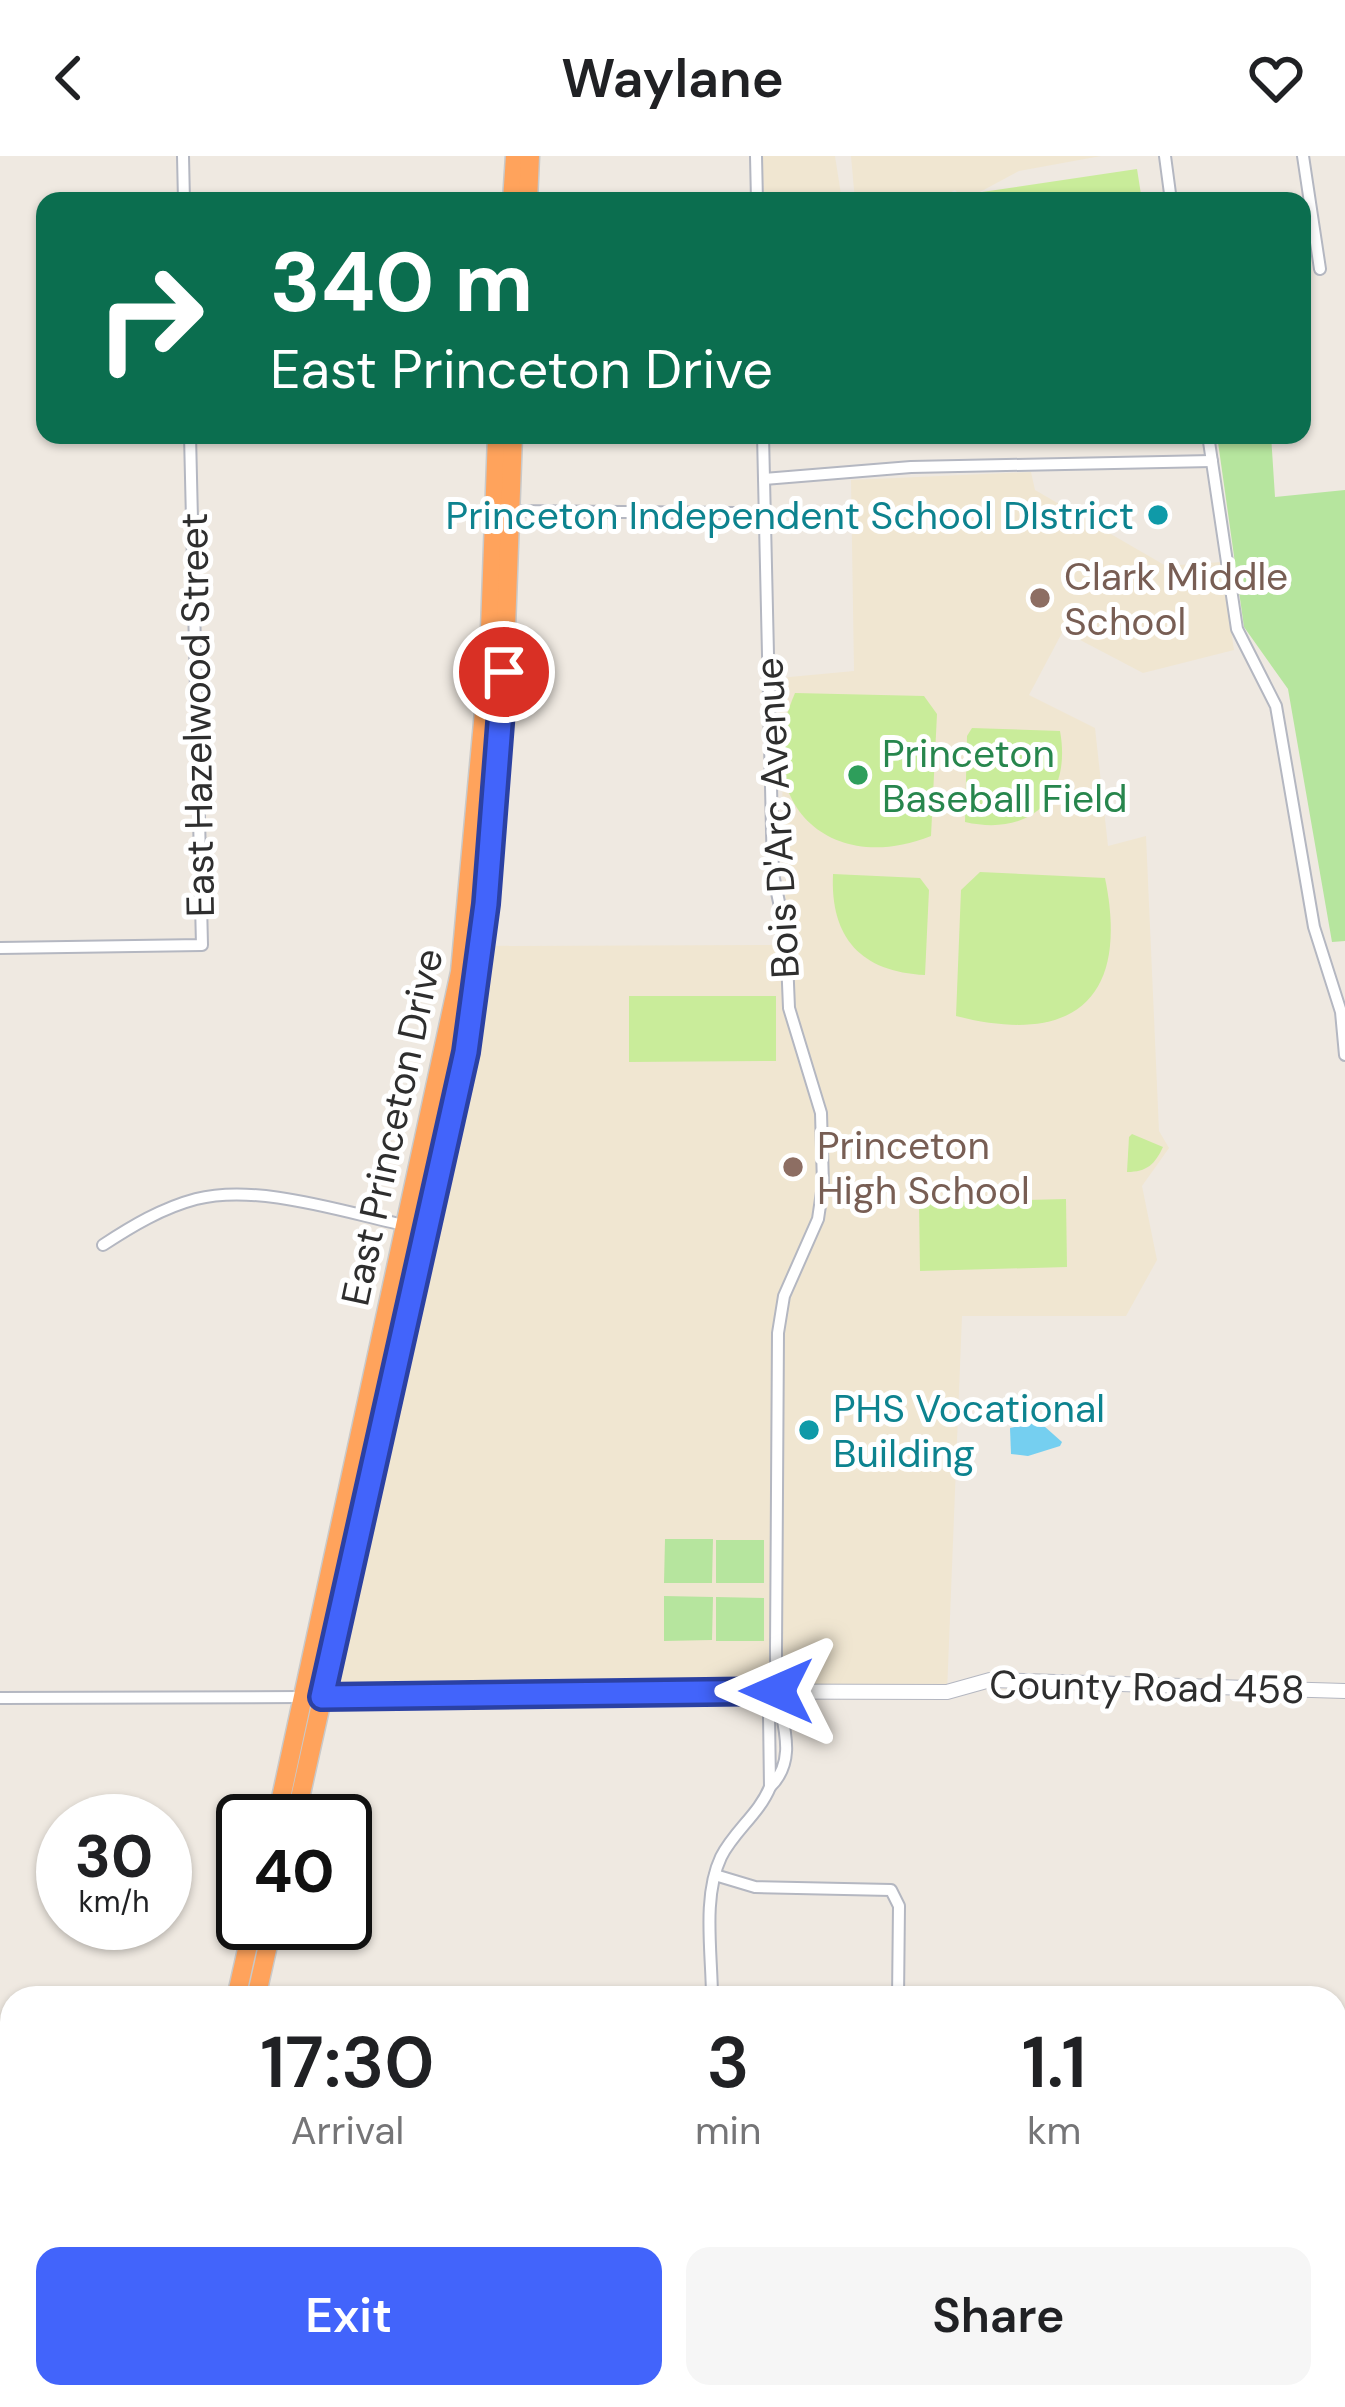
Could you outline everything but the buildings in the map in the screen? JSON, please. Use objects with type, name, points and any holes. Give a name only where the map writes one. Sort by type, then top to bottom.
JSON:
[{"type":"highway","points":[[513,192],[515,156]]},
{"type":"highway","points":[[528,192],[530,156]]},
{"type":"highway","name":"East Princeton Drive","points":[[284,1794],[313,1697],[417,1227],[466,1052],[486,904],[505,656],[497,444]]},
{"type":"highway","name":"East Princeton Drive","points":[[417,1227],[469,911],[489,657],[501,535],[509,511],[513,444]]},
{"type":"highway","points":[[444,1048],[466,1052]]},
{"type":"highway","name":"East Princeton Drive","points":[[299,1794],[313,1697]]},
{"type":"highway","points":[[239,1986],[247,1950]]},
{"type":"highway","points":[[259,1986],[267,1950]]},
{"type":"street","points":[[182,156],[184,192]]},
{"type":"street","points":[[756,156],[757,192]]},
{"type":"street","points":[[1165,156],[1171,192]]},
{"type":"street","points":[[1304,156],[1309,192]]},
{"type":"street","points":[[1311,205],[1320,269]]},
{"type":"street","name":"East Hazelwood Street","points":[[4,948],[202,945],[190,444]]},
{"type":"street","name":"Bois D'Arc Avenue","points":[[715,1875],[725,1850],[758,1810],[770,1787],[769,1715],[777,1691],[778,1333],[784,1296],[818,1219],[823,1185],[821,1113],[789,1008],[786,935],[773,874],[763,444]]},
{"type":"street","points":[[1209,444],[1237,629],[1276,706],[1314,927],[1341,1012],[1345,1054]]},
{"type":"street","points":[[764,479],[911,467],[1212,461]]},
{"type":"street","points":[[509,511],[735,513]]},
{"type":"street","points":[[103,1245],[160,1211],[224,1195],[270,1197],[417,1227]]},
{"type":"street","name":"County Road 458","points":[[313,1697],[947,1692],[990,1680],[1345,1691]]},
{"type":"street","points":[[0,1698],[313,1697]]},
{"type":"street","points":[[712,1986],[715,1875],[755,1887],[884,1888],[895,1893],[898,1986]]},
{"type":"shaded area","points":[[762,156],[835,156],[841,192],[764,192]]},
{"type":"shaded area","points":[[851,156],[1101,156],[1019,171],[980,192],[854,192]]},
{"type":"shaded area","name":"Princeton High School","points":[[1031,472],[1035,490],[1166,566],[1221,562],[1234,650],[1143,673],[1063,631],[1029,695],[1095,728],[1108,846],[1146,836],[1159,1131],[1169,1148],[1142,1186],[1157,1260],[1126,1316],[962,1316],[947,1692],[531,1695],[336,1687],[469,946],[787,945],[779,678],[854,671],[851,480]]},
{"type":"green space","points":[[1137,169],[1141,192],[982,192]]},
{"type":"green space","points":[[1218,444],[1272,444],[1275,497],[1345,490],[1345,941],[1332,942],[1288,689],[1244,627]]},
{"type":"green space","name":"Princeton Baseball Field","points":[[795,693],[924,696],[937,714],[931,836],[893,846],[859,846],[829,837],[806,819],[790,795],[782,765],[783,731]]},
{"type":"green space","points":[[972,728],[1060,731],[1060,775],[1042,807],[1009,823],[965,822],[967,736]]},
{"type":"green space","points":[[980,872],[1105,878],[1111,920],[1109,955],[1100,983],[1084,1004],[1061,1018],[1032,1024],[997,1024],[956,1016],[961,890]]},
{"type":"green space","points":[[833,874],[920,878],[929,890],[925,975],[883,967],[854,947],[837,916]]},
{"type":"green space","points":[[629,996],[776,996],[776,1061],[629,1062]]},
{"type":"green space","points":[[1132,1134],[1163,1147],[1150,1166],[1127,1172],[1129,1137]]},
{"type":"green space","points":[[1066,1199],[1067,1267],[920,1271],[919,1203]]},
{"type":"green space","points":[[665,1539],[713,1539],[712,1583],[664,1583]]},
{"type":"green space","points":[[716,1540],[764,1540],[764,1583],[716,1583]]},
{"type":"green space","points":[[664,1596],[713,1597],[712,1640],[664,1641]]},
{"type":"green space","points":[[716,1597],[764,1598],[764,1641],[716,1641]]},
{"type":"water","points":[[1033,1423],[1044,1426],[1062,1442],[1060,1446],[1028,1456],[1011,1454],[1010,1428]]},
{"type":"place","name":"Princeton Independent School DIstrict","points":[[1158,515]]},
{"type":"place","name":"Clark Middle School","points":[[1040,598]]},
{"type":"place","name":"Princeton Baseball Field","points":[[858,775]]},
{"type":"place","name":"Princeton High School","points":[[793,1167]]},
{"type":"place","name":"PHS Vocational Building","points":[[809,1430]]},
{"type":"route","points":[[504,672],[486,904],[466,1052],[322,1697],[777,1691]]}]
